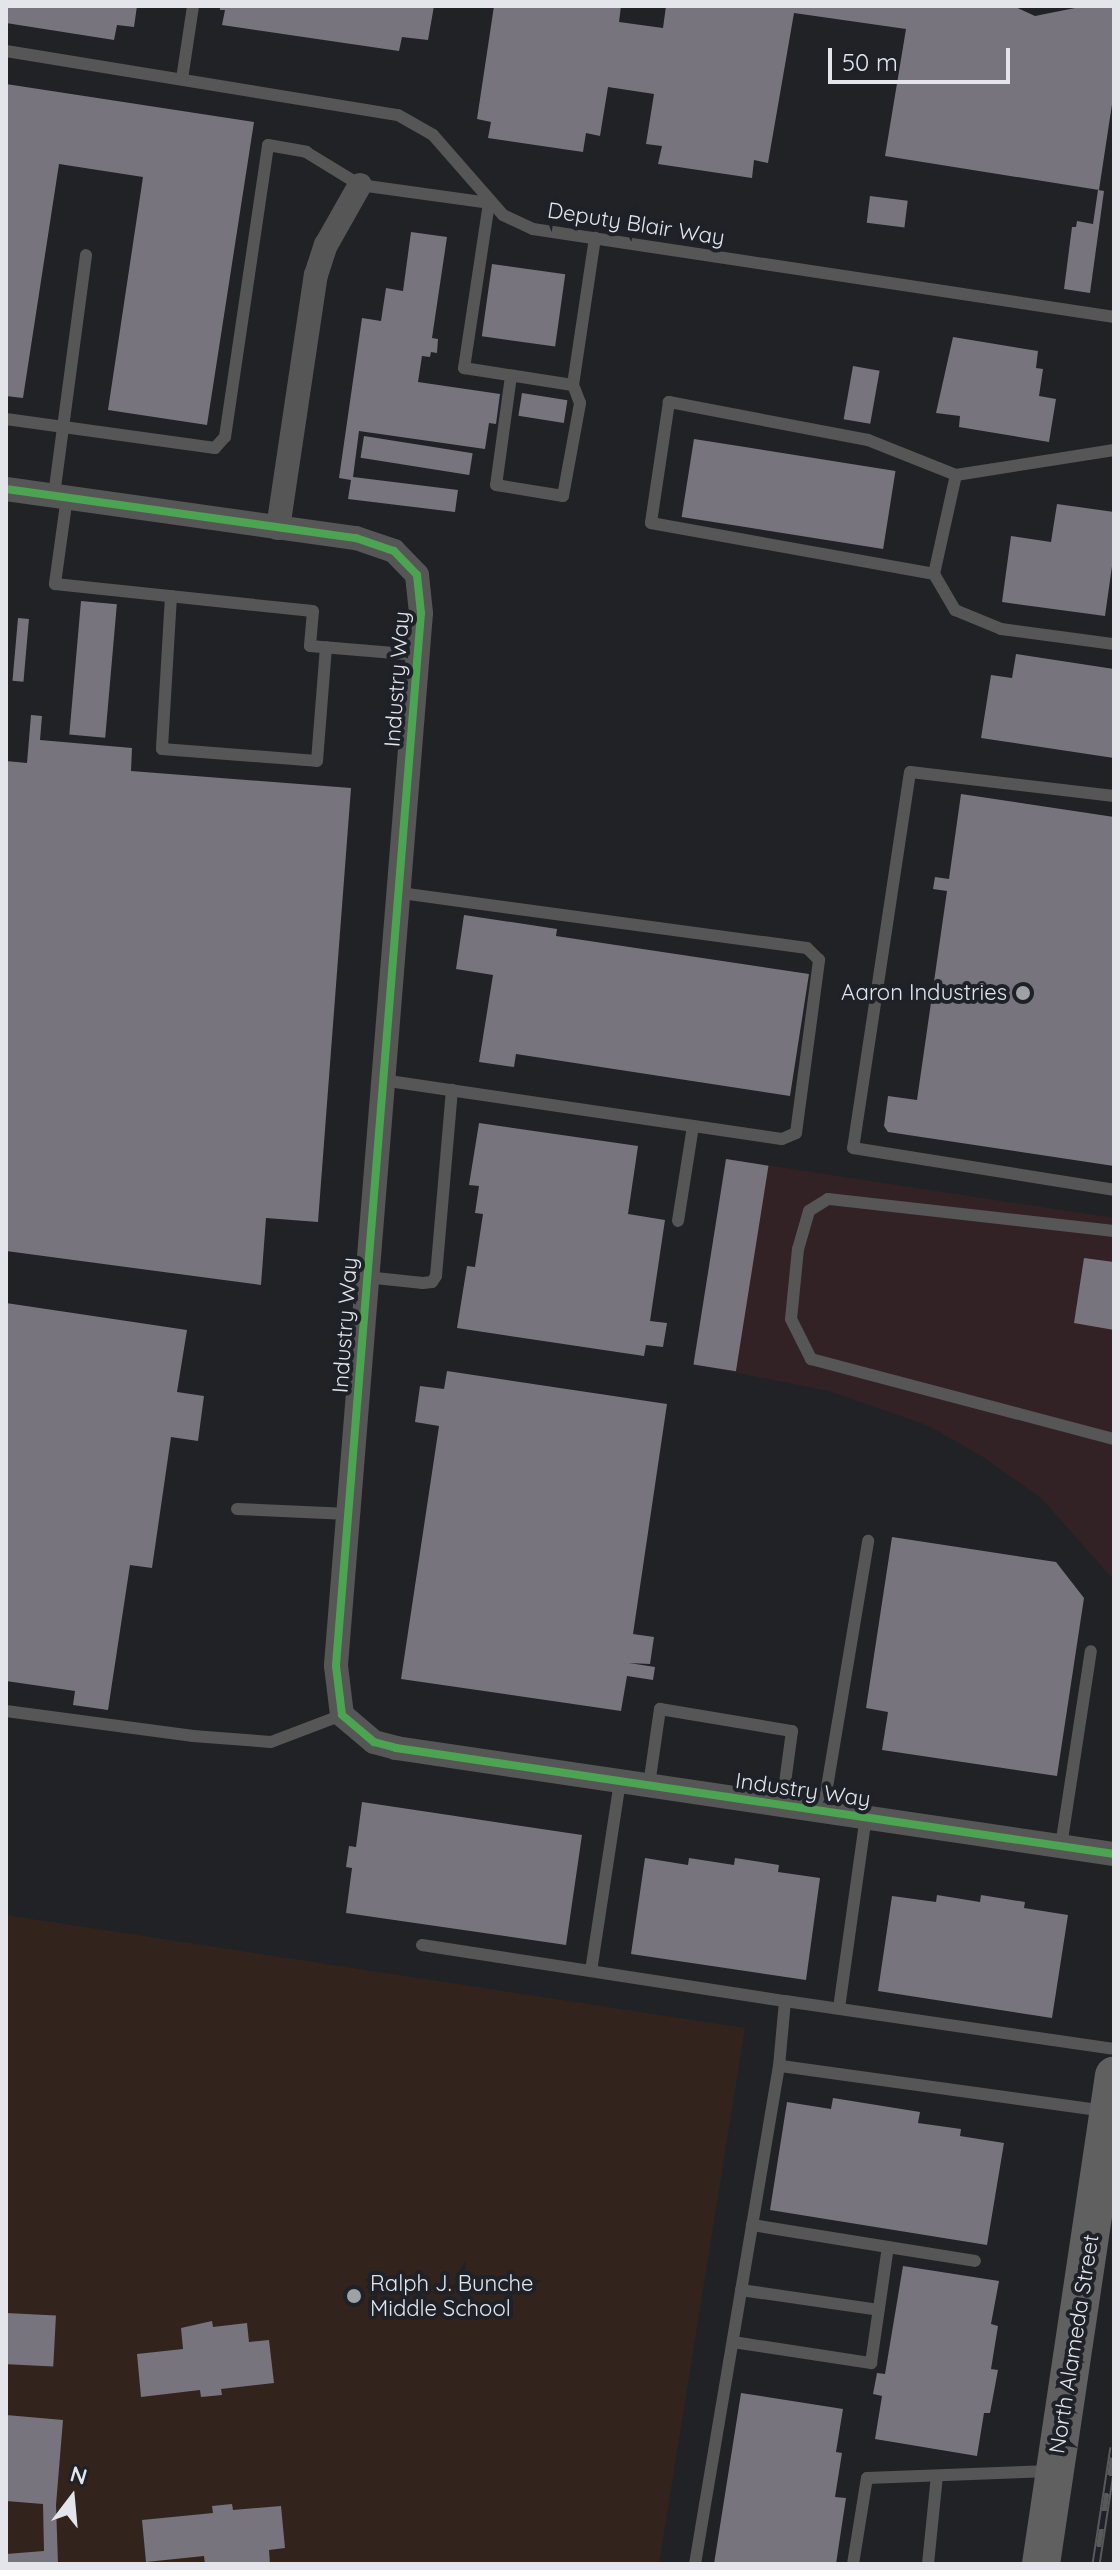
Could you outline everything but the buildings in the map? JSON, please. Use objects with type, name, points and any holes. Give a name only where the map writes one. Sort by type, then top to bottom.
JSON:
[{"type":"main road","name":"North Alameda Street","points":[[1041,2564],[1112,2087]]},
{"type":"street","points":[[278,528],[316,275],[326,245],[360,185]]},
{"type":"street","name":"Industry Way","points":[[6,489],[356,538],[394,551],[417,575],[421,613],[418,655],[336,1666],[342,1715],[374,1742],[396,1748],[1114,1854]]},
{"type":"lane","points":[[182,79],[193,6]]},
{"type":"lane","name":"Deputy Blair Way","points":[[6,51],[398,115],[433,135],[489,203],[503,215],[533,229],[1114,317]]},
{"type":"lane","points":[[6,419],[215,448],[225,437],[268,145],[306,152],[360,185],[489,203],[464,368],[573,385]]},
{"type":"lane","points":[[511,376],[496,485],[563,496],[580,403],[573,385],[595,238]]},
{"type":"lane","points":[[86,255],[62,427],[55,584],[313,611],[310,646],[418,655]]},
{"type":"lane","points":[[934,574],[651,523],[669,402],[868,440],[956,475],[1114,450]]},
{"type":"lane","points":[[956,475],[934,574],[955,610],[1001,629],[1114,644]]},
{"type":"lane","points":[[171,596],[162,749],[317,761],[326,647]]},
{"type":"lane","points":[[1114,796],[910,772],[853,1148],[1114,1190]]},
{"type":"lane","points":[[382,1080],[782,1139],[796,1133],[819,960],[807,948],[398,893]]},
{"type":"lane","points":[[366,1277],[423,1283],[432,1282],[436,1276],[452,1090]]},
{"type":"lane","points":[[678,1221],[693,1126]]},
{"type":"lane","points":[[1114,1231],[828,1199],[809,1211],[798,1249],[791,1319],[811,1359],[1114,1439]]},
{"type":"lane","points":[[237,1509],[349,1514]]},
{"type":"lane","points":[[823,1811],[868,1541]]},
{"type":"lane","points":[[1061,1846],[1091,1651]]},
{"type":"lane","points":[[649,1785],[660,1709],[792,1731],[782,1805]]},
{"type":"lane","points":[[6,1711],[193,1736],[271,1742],[342,1715]]},
{"type":"lane","points":[[591,1971],[620,1781]]},
{"type":"lane","points":[[839,2008],[866,1817]]},
{"type":"lane","points":[[422,1945],[1114,2049]]},
{"type":"lane","points":[[695,2564],[779,2066],[785,2001]]},
{"type":"lane","points":[[779,2066],[1112,2087]]},
{"type":"lane","points":[[752,2225],[975,2261]]},
{"type":"lane","points":[[733,2342],[871,2363],[888,2247]]},
{"type":"lane","points":[[741,2290],[879,2310]]},
{"type":"lane","points":[[853,2564],[867,2478],[1055,2471]]},
{"type":"lane","points":[[928,2564],[937,2476]]},
{"type":"shaded area","points":[[726,1159],[1114,1218],[1114,1580],[1041,1498],[983,1457],[929,1426],[829,1391],[697,1365]]},
{"type":"shaded area","name":"Ralph J. Bunche Middle School","points":[[6,1915],[745,2028],[659,2564],[6,2564]]},
{"type":"railway","points":[[1096,2564],[1114,2447]]},
{"type":"cycle path","points":[[6,489],[356,538],[394,551],[417,575],[421,613],[336,1666],[342,1715],[374,1742],[396,1748],[1114,1854]]},
{"type":"place","name":"Aaron Industries","points":[[1023,993]]},
{"type":"place","name":"Ralph J. Bunche Middle School","points":[[354,2296]]}]
